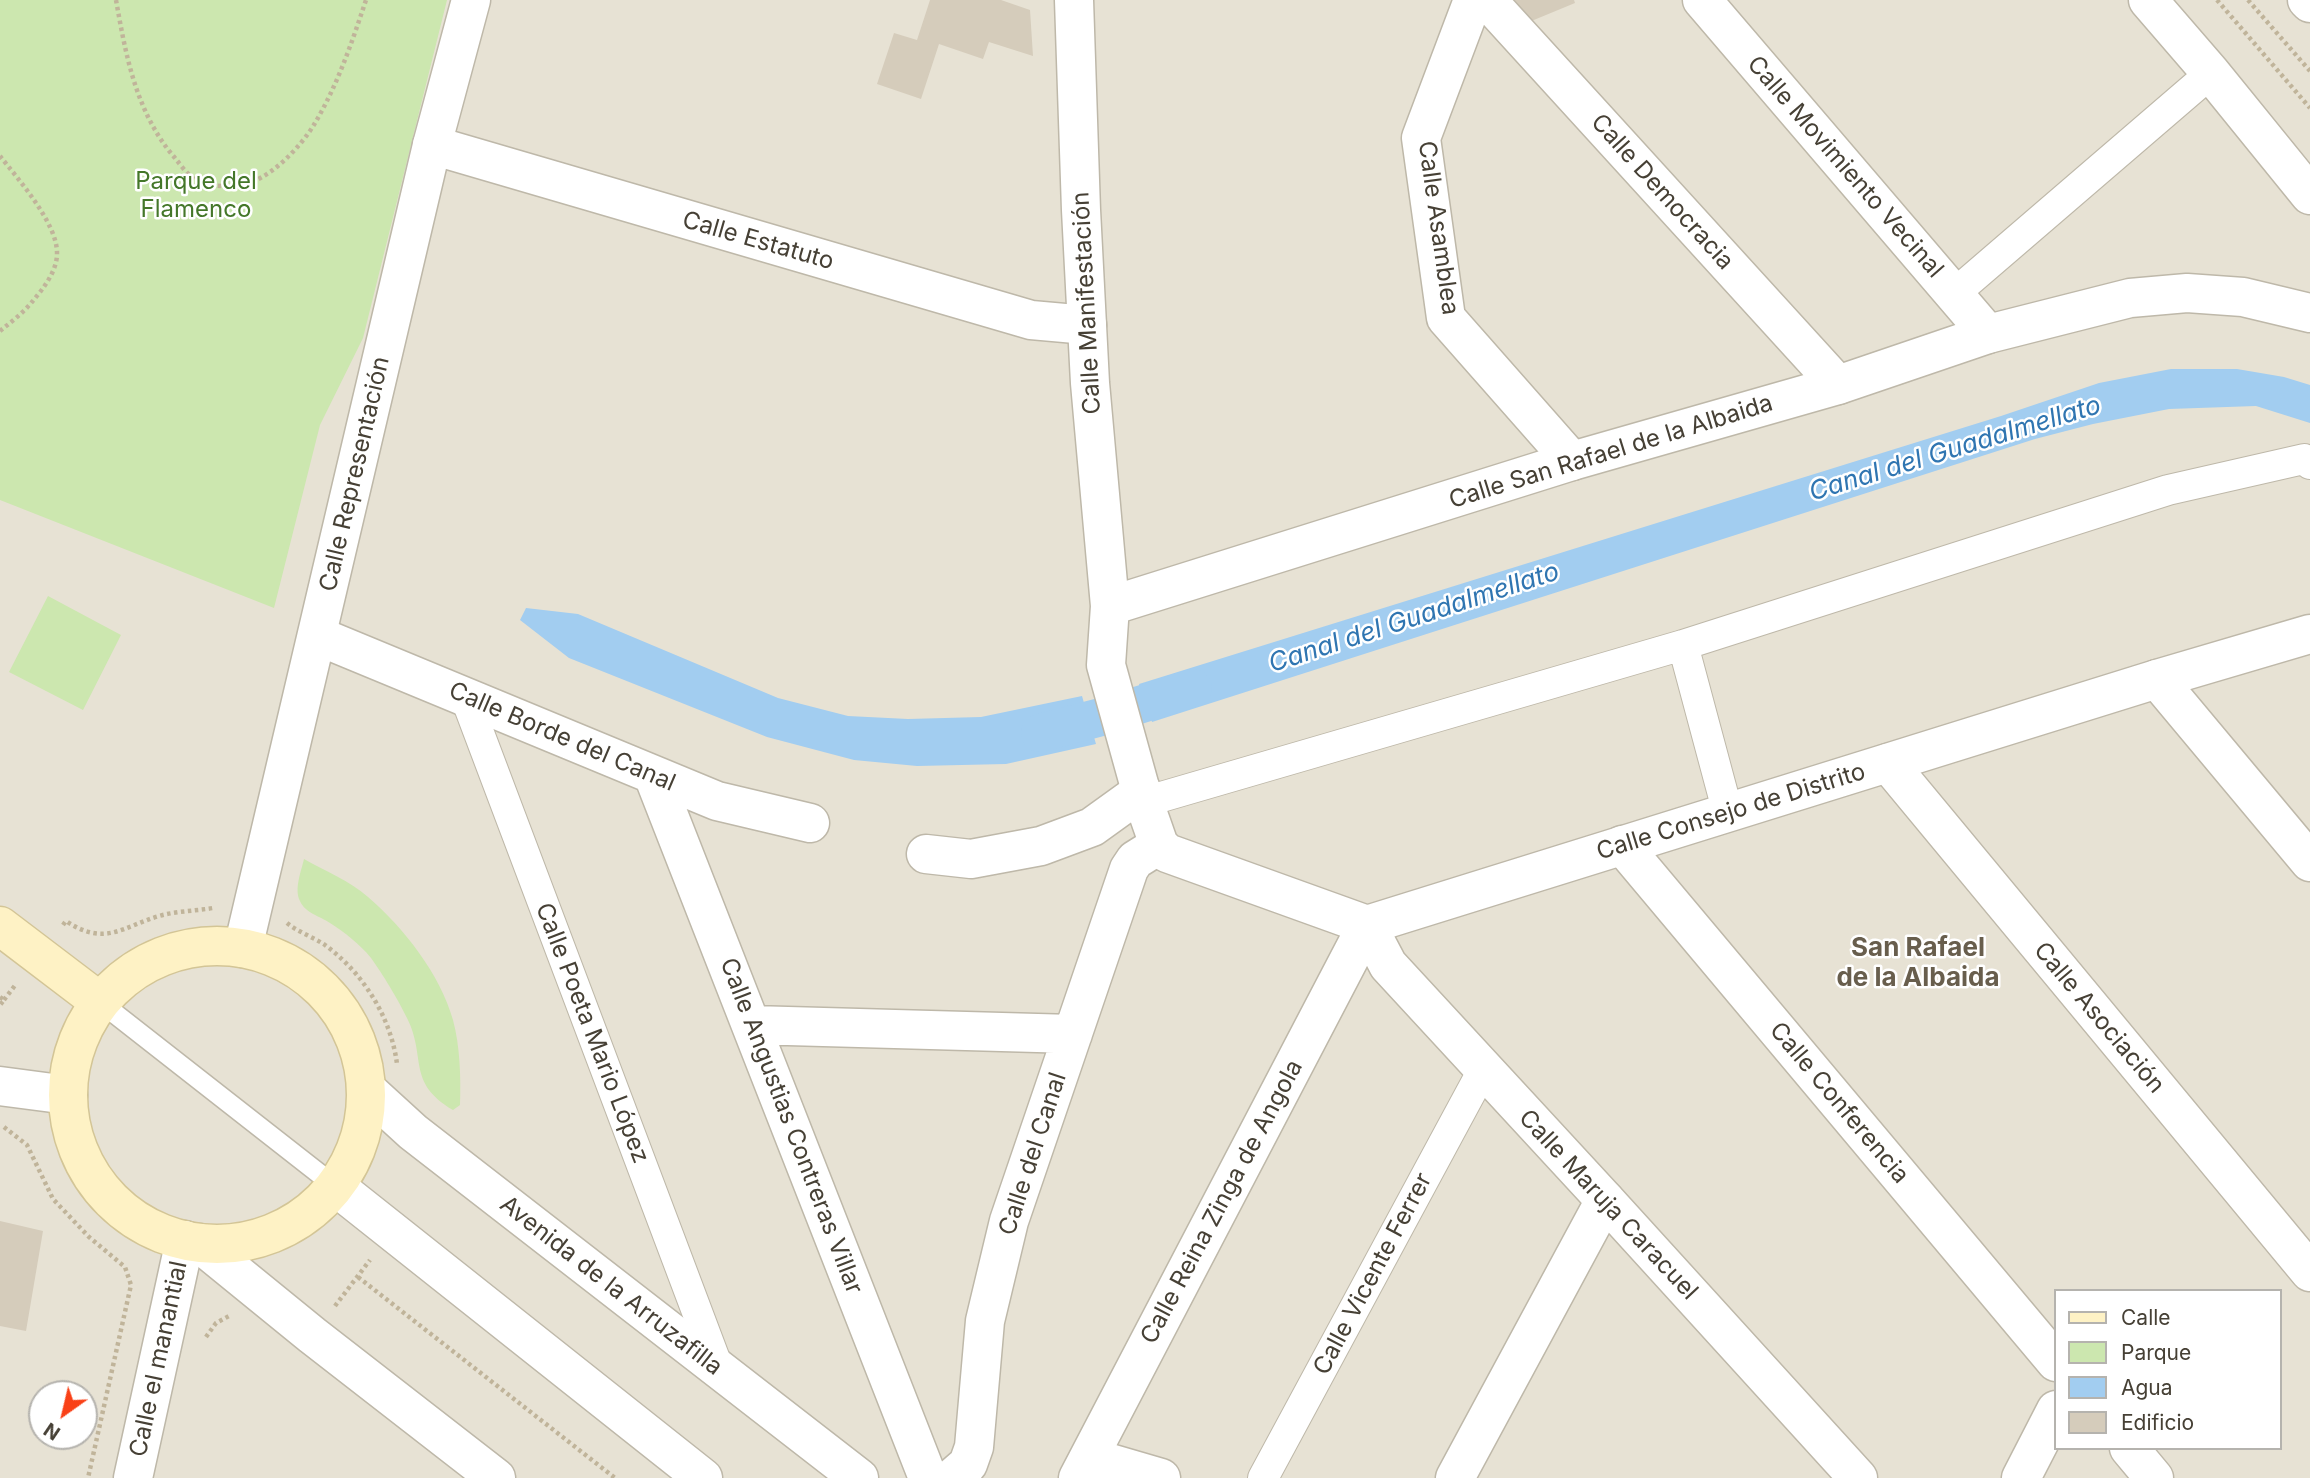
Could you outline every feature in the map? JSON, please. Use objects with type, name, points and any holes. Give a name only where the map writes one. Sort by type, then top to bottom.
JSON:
[{"type":"main road","points":[[0,926],[100,1002]]},
{"type":"main road","points":[[205,946],[243,948],[270,955],[295,967],[318,984],[332,999],[345,1017],[357,1042],[367,1090],[366,1112],[361,1136],[348,1167],[335,1186],[306,1216],[268,1236],[227,1244],[192,1242],[153,1230],[125,1212],[101,1188],[83,1160],[69,1112],[68,1095],[74,1052],[85,1026],[100,1002],[134,971],[168,954],[205,946]]},
{"type":"street","name":"Calle Representación","points":[[243,948],[432,145],[471,0]]},
{"type":"street","name":"Calle Manifestación","points":[[1074,0],[1090,383],[1110,606]]},
{"type":"street","name":"Calle Asamblea","points":[[1473,0],[1421,138],[1446,318],[1572,461]]},
{"type":"street","name":"Calle Democracia","points":[[1487,0],[1838,385]]},
{"type":"street","name":"Calle Movimiento Vecinal","points":[[1702,0],[1988,334]]},
{"type":"street","points":[[2148,0],[2211,72],[2310,195]]},
{"type":"street","points":[[1954,295],[2211,72]]},
{"type":"street","name":"Calle Estatuto","points":[[432,145],[1031,320],[1087,325]]},
{"type":"street","name":"Calle San Rafael de la Albaida","points":[[1110,606],[1572,461],[1838,385],[1988,334],[2130,298],[2188,293],[2242,297],[2310,313]]},
{"type":"street","points":[[926,854],[971,859],[1041,846],[1092,827],[1143,796],[1683,645],[2168,490],[2304,458],[2310,464]]},
{"type":"street","points":[[1110,606],[1106,666],[1159,845],[1167,853],[1367,925]]},
{"type":"street","name":"Calle Consejo de Distrito","points":[[1367,925],[2157,679],[2310,634]]},
{"type":"street","name":"Calle Borde del Canal","points":[[318,636],[717,802],[810,823]]},
{"type":"street","points":[[1683,645],[1728,813]]},
{"type":"street","points":[[2157,679],[2310,862]]},
{"type":"street","name":"Calle Poeta Mario López","points":[[465,696],[719,1370]]},
{"type":"street","name":"Calle Asociación","points":[[1888,763],[2310,1272]]},
{"type":"street","name":"Calle Angustias Contreras Villar","points":[[653,775],[928,1478]]},
{"type":"street","name":"Calle del Canal","points":[[952,1478],[968,1464],[974,1447],[985,1321],[1009,1222],[1129,869],[1135,860],[1159,845]]},
{"type":"street","name":"Calle Conferencia","points":[[1622,845],[2054,1360]]},
{"type":"street","name":"Calle Maruja Caracuel","points":[[1367,925],[1388,965],[1858,1478]]},
{"type":"street","name":"Calle Reina Zinga de Angola","points":[[1084,1468],[1367,925]]},
{"type":"street","points":[[752,1025],[1073,1034]]},
{"type":"street","name":"Calle Vicente Ferrer","points":[[1263,1478],[1483,1070]]},
{"type":"street","points":[[0,1086],[68,1095]]},
{"type":"street","name":"Avenida de la Arruzafilla","points":[[367,1090],[413,1132],[859,1478]]},
{"type":"street","points":[[335,1186],[703,1478]]},
{"type":"street","points":[[1455,1478],[1605,1200]]},
{"type":"street","points":[[192,1242],[496,1478]]},
{"type":"street","name":"Calle el manantial","points":[[133,1478],[192,1242]]},
{"type":"street","points":[[2021,1478],[2054,1414]]},
{"type":"street","points":[[2131,1450],[2154,1478]]},
{"type":"street","points":[[1084,1468],[1161,1478]]},
{"type":"lane","points":[[100,1002],[335,1186]]},
{"type":"path","points":[[116,0],[124,43],[145,112],[163,143],[193,178],[218,187],[250,185],[279,166],[314,125],[346,61],[366,0]]},
{"type":"path","points":[[2217,0],[2310,108]]},
{"type":"path","points":[[2248,0],[2310,71]]},
{"type":"path","points":[[0,156],[51,226],[57,253],[51,275],[32,302],[0,331]]},
{"type":"path","points":[[0,997],[4,1000],[0,1005]]},
{"type":"path","points":[[0,1123],[27,1145],[53,1199],[89,1237],[125,1267],[131,1284],[88,1478]]},
{"type":"path","points":[[358,1277],[615,1478]]},
{"type":"shaded area","points":[[0,0],[2310,0],[2310,1478],[0,1478]]},
{"type":"green space","name":"Parque del Flamenco","points":[[0,0],[447,0],[363,338],[320,425],[274,608],[0,500]]},
{"type":"green space","points":[[48,596],[121,635],[83,710],[9,672]]},
{"type":"green space","points":[[304,859],[368,897],[395,923],[430,969],[447,1003],[457,1040],[460,1105],[453,1110],[438,1100],[423,1079],[413,1032],[407,1018],[371,958],[346,934],[302,905],[298,886]]},
{"type":"water","points":[[2171,369],[2237,369],[2284,377],[2310,385],[2310,423],[2256,406],[2169,409],[2093,424],[2035,439],[1152,722],[1139,684],[2001,416],[2099,383]]},
{"type":"water","points":[[526,608],[578,614],[778,698],[848,716],[908,719],[981,717],[1082,696],[1096,744],[1006,764],[917,766],[854,760],[767,737],[569,658],[520,620]]},
{"type":"building","points":[[930,0],[1001,0],[1030,10],[1033,56],[989,42],[983,59],[939,44],[921,99],[877,84],[894,33],[917,40]]},
{"type":"building","points":[[1512,0],[1574,0],[1575,3],[1529,22]]},
{"type":"building","points":[[0,1221],[43,1231],[26,1331],[0,1326]]},
{"type":"waterway","name":"Canal del Guadalmellato","points":[[1040,733],[1193,688]]},
{"type":"district","name":"San Rafael de la Albaida","points":[[1918,962]]}]
